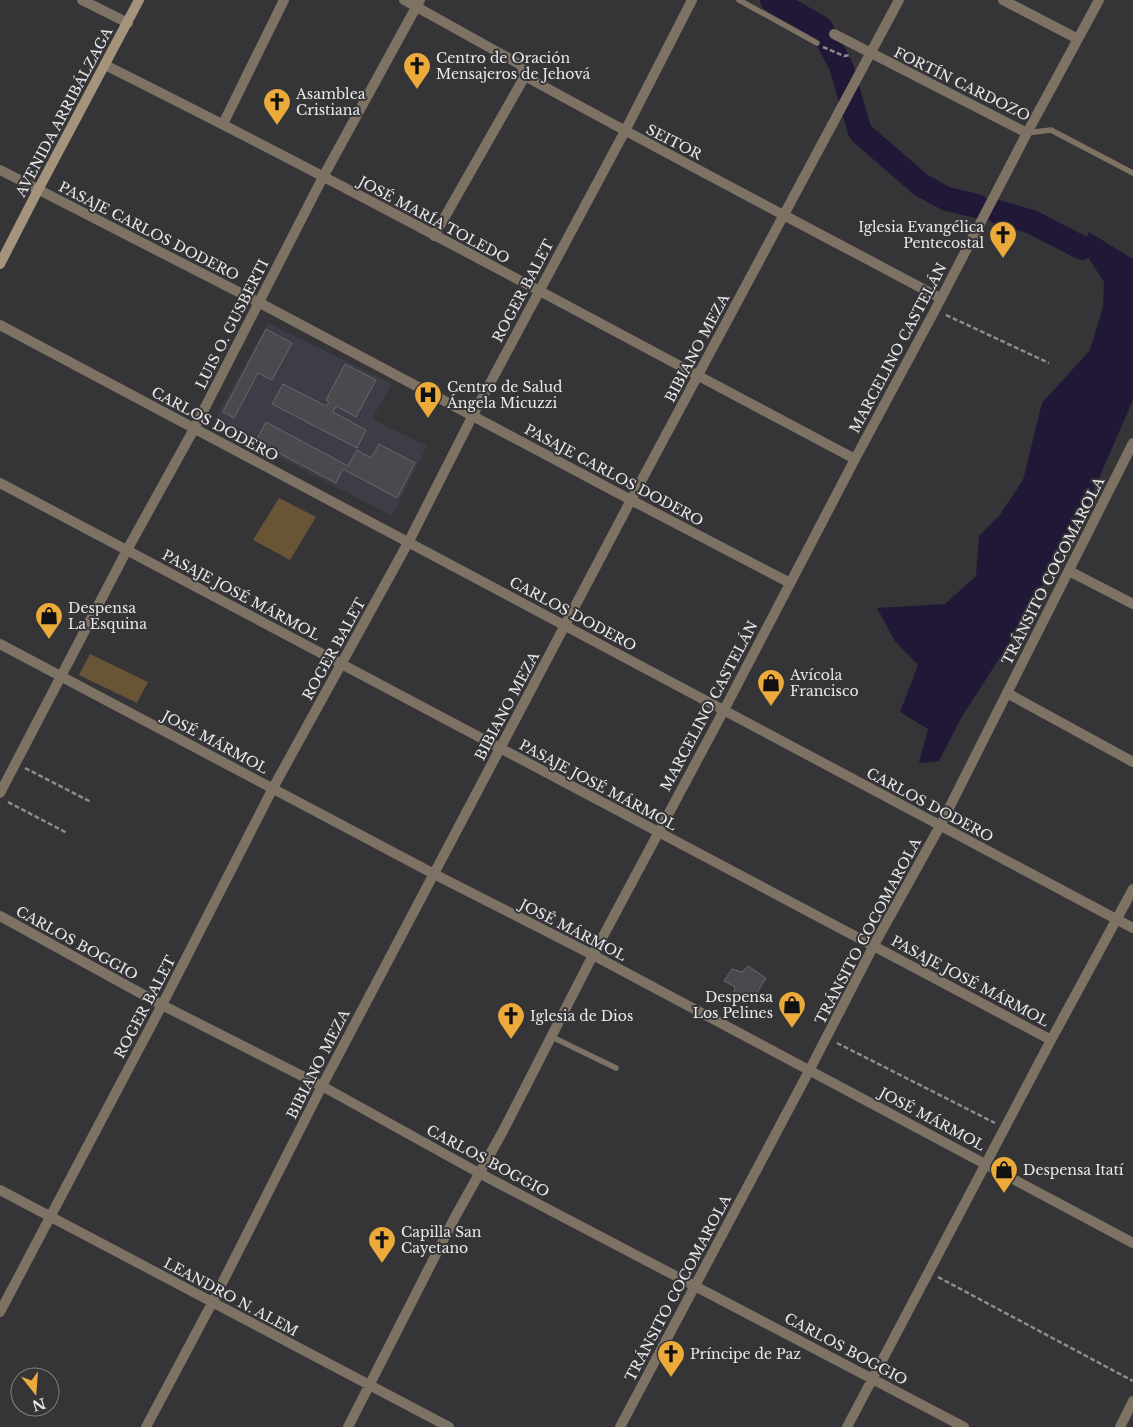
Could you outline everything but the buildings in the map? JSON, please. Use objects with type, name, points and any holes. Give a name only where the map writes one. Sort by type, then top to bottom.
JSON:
[{"type":"main road","name":"AVENIDA ARRIBÁLZAGA","points":[[0,264],[139,0]]},
{"type":"street","points":[[82,0],[128,23]]},
{"type":"street","points":[[222,124],[284,0]]},
{"type":"street","name":"SEITOR","points":[[404,0],[418,3],[521,65],[525,76],[625,132],[784,214],[940,298]]},
{"type":"street","name":"ROGER BALET","points":[[0,1312],[274,788],[409,541],[539,290],[625,132],[692,0]]},
{"type":"street","name":"BIBIANO MEZA","points":[[146,1427],[212,1303],[322,1086],[500,748],[899,0]]},
{"type":"street","points":[[1004,0],[1078,39]]},
{"type":"street","name":"MARCELINO CASTELÁN","points":[[348,1427],[455,1217],[503,1131],[592,955],[724,710],[1027,132],[1099,0]]},
{"type":"street","name":"LUIS O. GUSBERTI","points":[[0,793],[127,550],[194,429],[323,177],[418,3]]},
{"type":"street","name":"FORTÍN CARDOZO","points":[[834,34],[870,54],[1027,132]]},
{"type":"street","name":"JOSÉ MARÍA TOLEDO","points":[[105,65],[539,290],[855,458]]},
{"type":"street","points":[[434,236],[525,76]]},
{"type":"street","name":"PASAJE CARLOS DODERO","points":[[0,170],[258,302],[790,583]]},
{"type":"street","name":"CARLOS DODERO","points":[[0,325],[1133,928]]},
{"type":"street","name":"TRÁNSITO COCOMAROLA","points":[[620,1427],[874,945],[940,826],[1133,443]]},
{"type":"street","name":"PASAJE JOSÉ MÁRMOL","points":[[0,483],[1051,1040]]},
{"type":"street","points":[[1069,571],[1133,604]]},
{"type":"street","name":"JOSÉ MÁRMOL","points":[[0,644],[986,1163],[1133,1243]]},
{"type":"street","points":[[1007,693],[1133,762]]},
{"type":"street","points":[[847,1427],[1004,1128],[1133,889]]},
{"type":"street","name":"CARLOS BOGGIO","points":[[0,916],[162,1005],[322,1086],[479,1173],[964,1427]]},
{"type":"street","name":"LEANDRO N. ALEM","points":[[0,1190],[450,1427]]},
{"type":"street","points":[[1120,1427],[1133,1401]]},
{"type":"lane","points":[[739,0],[817,43]]},
{"type":"lane","name":"FORTÍN CARDOZO","points":[[1027,132],[1051,130],[1133,173]]},
{"type":"lane","points":[[550,1036],[616,1068]]},
{"type":"path","points":[[825,48],[844,56]]},
{"type":"path","points":[[935,310],[1049,363]]},
{"type":"path","points":[[15,762],[91,802]]},
{"type":"path","points":[[0,797],[67,832]]},
{"type":"path","points":[[826,1038],[1004,1128]]},
{"type":"path","points":[[929,1272],[1133,1380]]},
{"type":"shaded area","points":[[1089,232],[1133,259],[1133,400],[1089,501],[1019,628],[961,718],[939,761],[919,763],[928,729],[900,712],[918,665],[895,641],[877,608],[945,604],[976,576],[979,536],[999,516],[1023,480],[1042,403],[1090,350],[1103,307],[1104,282],[1082,248]]},
{"type":"shaded area","points":[[268,323],[392,384],[372,419],[427,446],[392,516],[221,427],[217,415]]},
{"type":"shaded area","points":[[279,498],[316,517],[290,560],[253,540]]},
{"type":"shaded area","points":[[90,654],[148,682],[137,703],[79,675]]},
{"type":"waterway","points":[[772,0],[821,28],[841,66],[860,132],[921,185],[947,199],[977,206]]},
{"type":"waterway","points":[[998,212],[1032,222],[1082,248]]},
{"type":"place","name":"Centro de Oración Mensajeros de Jehová","points":[[417,90]]},
{"type":"place","name":"Asamblea Cristiana","points":[[277,126]]},
{"type":"place","name":"Iglesia Evangélica Pentecostal","points":[[1003,259]]},
{"type":"place","name":"Centro de Salud Ángela Micuzzi","points":[[428,419]]},
{"type":"place","name":"Despensa La Esquina","points":[[49,640]]},
{"type":"place","name":"Avícola Francisco","points":[[771,707]]},
{"type":"place","name":"Despensa Los Pelines","points":[[792,1029]]},
{"type":"place","name":"Iglesia de Dios","points":[[511,1040]]},
{"type":"place","name":"Despensa Itatí","points":[[1004,1194]]},
{"type":"place","name":"Capilla San Cayetano","points":[[382,1264]]},
{"type":"place","name":"Príncipe de Paz","points":[[671,1378]]}]
